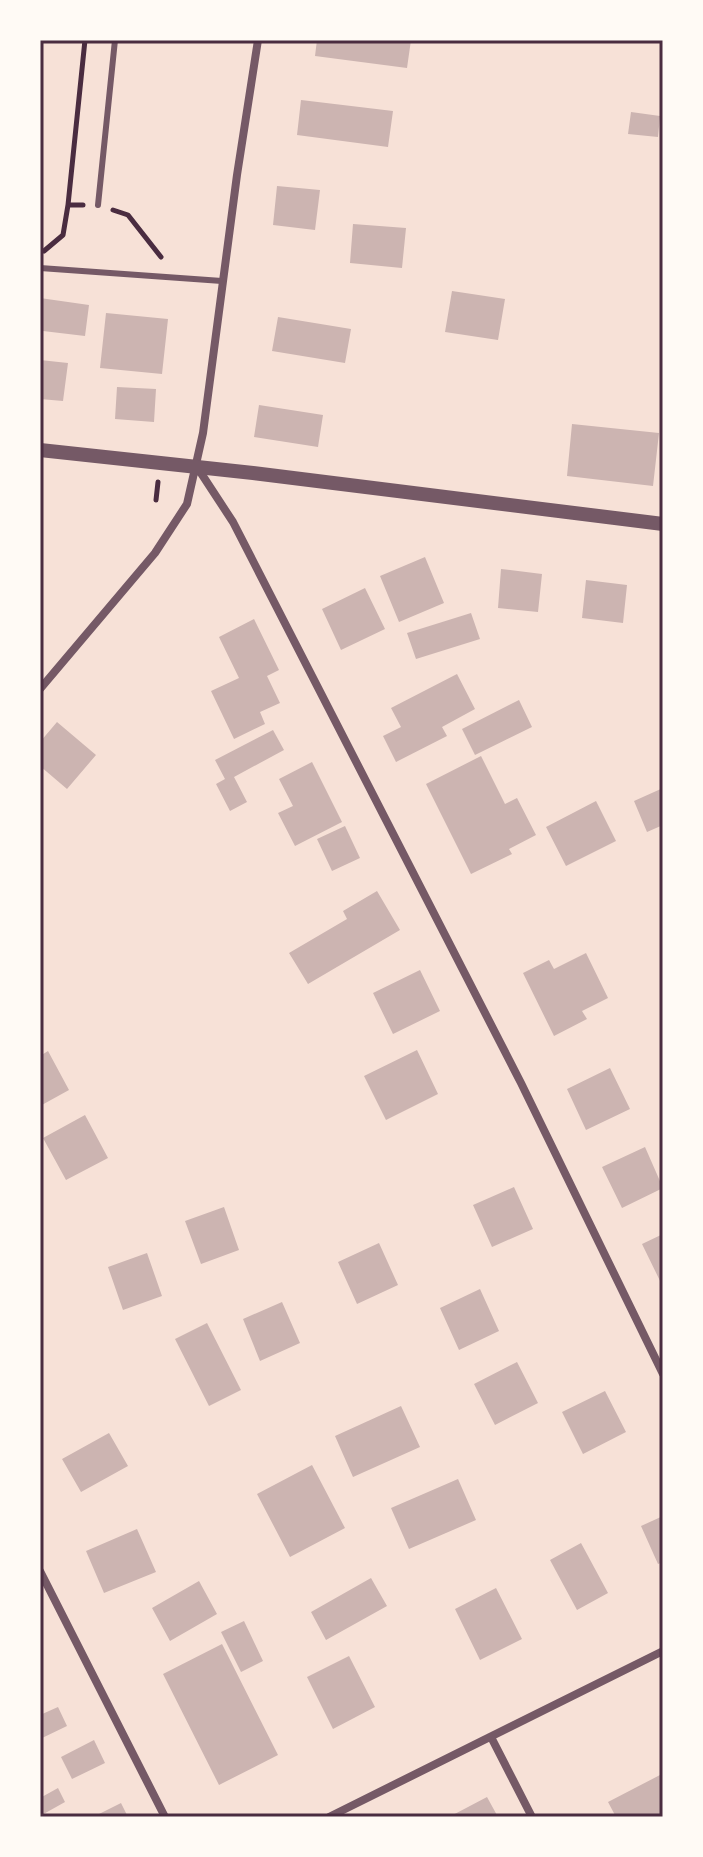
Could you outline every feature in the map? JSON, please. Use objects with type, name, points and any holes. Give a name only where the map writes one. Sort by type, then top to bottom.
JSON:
[{"type":"street","points":[[40,689],[155,553],[187,504],[197,467],[258,40]]},
{"type":"street","points":[[40,450],[663,524]]},
{"type":"street","points":[[197,467],[240,536],[521,1083],[663,1374]]},
{"type":"street","points":[[40,1571],[165,1817]]},
{"type":"street","points":[[329,1817],[663,1651]]},
{"type":"street","points":[[491,1737],[532,1817]]},
{"type":"lane","points":[[98,205],[115,40]]},
{"type":"lane","points":[[40,268],[222,281]]},
{"type":"path","points":[[40,255],[63,235],[85,40]]},
{"type":"path","points":[[68,205],[98,205],[128,215],[176,277]]},
{"type":"building","points":[[317,40],[411,40],[407,68],[315,56]]},
{"type":"building","points":[[301,100],[393,111],[388,147],[297,135]]},
{"type":"building","points":[[631,112],[660,116],[658,137],[628,134]]},
{"type":"building","points":[[277,186],[320,190],[315,230],[273,225]]},
{"type":"building","points":[[353,224],[406,228],[402,268],[350,263]]},
{"type":"building","points":[[452,291],[505,299],[498,340],[445,332]]},
{"type":"building","points":[[40,298],[89,305],[85,336],[43,331],[40,340]]},
{"type":"building","points":[[106,313],[168,319],[162,374],[100,368]]},
{"type":"building","points":[[278,317],[351,329],[345,363],[272,351]]},
{"type":"building","points":[[40,360],[68,363],[63,401],[40,399]]},
{"type":"building","points":[[117,387],[156,389],[154,422],[115,419]]},
{"type":"building","points":[[259,405],[323,415],[318,447],[254,437]]},
{"type":"building","points":[[572,424],[659,433],[653,486],[567,476]]},
{"type":"building","points":[[425,557],[444,603],[399,622],[380,576]]},
{"type":"building","points":[[501,569],[542,574],[538,612],[498,608]]},
{"type":"building","points":[[586,580],[627,585],[623,623],[582,618]]},
{"type":"building","points":[[365,588],[385,629],[341,650],[322,609]]},
{"type":"building","points":[[471,613],[480,639],[416,659],[407,633]]},
{"type":"building","points":[[254,619],[279,670],[267,676],[280,703],[260,712],[265,724],[234,739],[211,691],[239,678],[219,637]]},
{"type":"building","points":[[457,674],[475,709],[442,727],[447,736],[396,762],[383,736],[401,727],[391,708]]},
{"type":"building","points":[[519,700],[532,727],[475,755],[462,729]]},
{"type":"building","points":[[57,722],[96,755],[67,789],[40,766],[40,742]]},
{"type":"building","points":[[273,730],[284,750],[234,777],[247,802],[230,811],[216,784],[225,779],[215,760]]},
{"type":"building","points":[[481,756],[505,804],[517,798],[536,835],[509,849],[512,854],[471,874],[426,784]]},
{"type":"building","points":[[312,762],[342,822],[295,846],[278,813],[293,806],[279,779]]},
{"type":"building","points":[[663,788],[663,825],[647,832],[634,801]]},
{"type":"building","points":[[596,801],[616,841],[566,866],[546,827]]},
{"type":"building","points":[[345,826],[360,858],[332,871],[317,839]]},
{"type":"building","points":[[377,891],[400,930],[308,984],[289,953],[347,919],[343,911]]},
{"type":"building","points":[[586,953],[608,998],[582,1011],[587,1019],[554,1036],[523,973],[549,960],[554,969]]},
{"type":"building","points":[[420,970],[440,1011],[393,1034],[373,993]]},
{"type":"building","points":[[417,1050],[438,1094],[386,1120],[364,1076]]},
{"type":"building","points":[[48,1051],[69,1090],[40,1106],[40,1056]]},
{"type":"building","points":[[610,1068],[630,1109],[586,1130],[567,1089]]},
{"type":"building","points":[[85,1115],[108,1158],[66,1180],[43,1138]]},
{"type":"building","points":[[645,1147],[663,1188],[622,1208],[602,1167]]},
{"type":"building","points":[[514,1187],[533,1229],[492,1247],[473,1205]]},
{"type":"building","points":[[224,1207],[239,1250],[201,1264],[185,1221]]},
{"type":"building","points":[[663,1234],[663,1287],[642,1244]]},
{"type":"building","points":[[379,1243],[398,1285],[357,1304],[338,1262]]},
{"type":"building","points":[[147,1253],[162,1296],[123,1310],[108,1267]]},
{"type":"building","points":[[480,1289],[499,1331],[459,1350],[440,1308]]},
{"type":"building","points":[[282,1302],[300,1343],[260,1361],[243,1319]]},
{"type":"building","points":[[207,1323],[241,1390],[209,1406],[175,1339]]},
{"type":"building","points":[[517,1362],[538,1403],[495,1425],[474,1384]]},
{"type":"building","points":[[605,1391],[626,1432],[583,1454],[562,1412]]},
{"type":"building","points":[[401,1406],[420,1447],[353,1477],[335,1436]]},
{"type":"building","points":[[109,1433],[128,1466],[81,1492],[62,1459]]},
{"type":"building","points":[[312,1465],[345,1528],[290,1557],[257,1494]]},
{"type":"building","points":[[458,1479],[476,1520],[409,1549],[391,1508]]},
{"type":"building","points":[[663,1516],[663,1562],[658,1564],[641,1526]]},
{"type":"building","points":[[137,1529],[156,1572],[104,1593],[86,1551]]},
{"type":"building","points":[[581,1543],[608,1593],[577,1610],[550,1560]]},
{"type":"building","points":[[371,1578],[387,1606],[326,1640],[311,1612]]},
{"type":"building","points":[[199,1581],[217,1614],[170,1641],[152,1608]]},
{"type":"building","points":[[496,1588],[522,1639],[480,1660],[455,1609]]},
{"type":"building","points":[[244,1621],[263,1661],[241,1672],[221,1632]]},
{"type":"building","points":[[222,1644],[278,1755],[219,1785],[163,1674]]},
{"type":"building","points":[[349,1656],[375,1707],[333,1729],[307,1677]]},
{"type":"building","points":[[58,1707],[67,1726],[40,1739],[40,1715]]},
{"type":"building","points":[[94,1740],[105,1763],[72,1779],[61,1757]]},
{"type":"building","points":[[660,1775],[663,1782],[663,1817],[616,1817],[608,1802]]},
{"type":"building","points":[[58,1788],[65,1802],[40,1816],[40,1798]]},
{"type":"building","points":[[487,1797],[498,1817],[449,1817]]},
{"type":"building","points":[[121,1803],[128,1817],[93,1817]]}]
